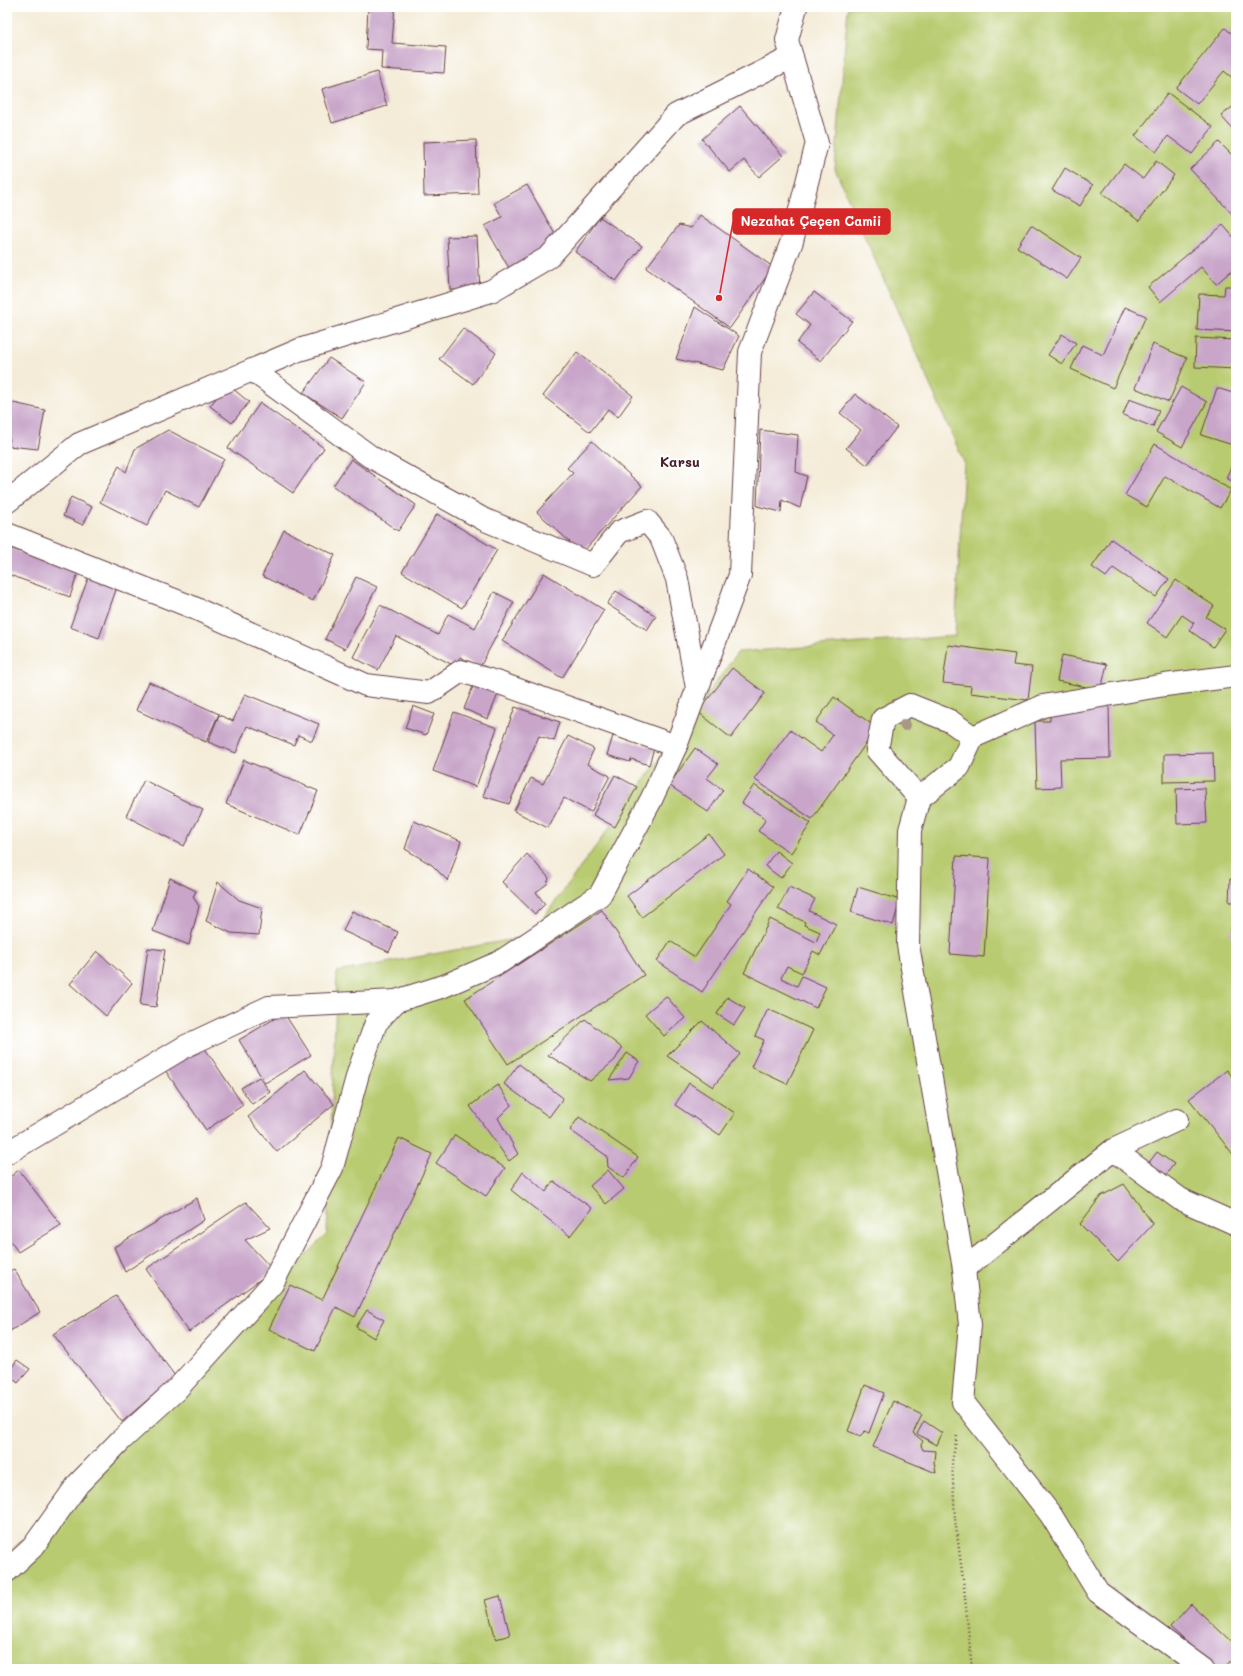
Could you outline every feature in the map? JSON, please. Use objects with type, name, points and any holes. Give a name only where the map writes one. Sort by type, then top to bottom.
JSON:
[{"type":"street","points":[[7,1153],[186,1046],[269,1007],[396,1001],[444,986],[500,962],[600,895],[651,800],[676,746],[740,575],[750,352],[792,241],[817,144],[787,40],[796,7]]},
{"type":"street","points":[[7,502],[79,444],[299,350],[491,291],[549,257],[676,115],[792,57]]},
{"type":"street","points":[[252,370],[371,456],[483,519],[593,565],[619,532],[647,521],[661,538],[677,579],[698,688]]},
{"type":"street","points":[[7,534],[192,607],[366,685],[429,693],[461,671],[502,684],[676,746]]},
{"type":"street","points":[[1203,1669],[1098,1592],[1051,1515],[963,1402],[970,1325],[964,1269],[908,945],[910,830],[919,798],[959,767],[973,737],[1043,706],[1165,685],[1236,676]]},
{"type":"street","points":[[919,798],[878,750],[883,719],[910,704],[950,721],[973,737]]},
{"type":"street","points":[[7,1571],[33,1547],[78,1484],[120,1441],[176,1390],[272,1284],[332,1168],[359,1070],[376,1023],[396,1001]]},
{"type":"street","points":[[964,1269],[1114,1150],[1177,1120]]},
{"type":"street","points":[[1114,1150],[1180,1199],[1236,1224]]},
{"type":"path","points":[[963,1402],[952,1462],[955,1519],[972,1669]]},
{"type":"green space","points":[[848,7],[1236,7],[1236,1669],[7,1669],[7,1555],[327,1234],[337,972],[530,936],[738,652],[955,636],[964,462],[835,169]]},
{"type":"building","points":[[368,7],[395,7],[392,43],[446,47],[444,73],[381,69],[382,50],[366,49]]},
{"type":"building","points":[[1225,28],[1236,37],[1236,79],[1235,80],[1224,71],[1197,104],[1176,88]]},
{"type":"building","points":[[377,72],[387,106],[332,123],[322,89]]},
{"type":"building","points":[[1168,93],[1213,127],[1192,154],[1168,136],[1156,152],[1135,136]]},
{"type":"building","points":[[1236,104],[1236,133],[1221,116]]},
{"type":"building","points":[[740,106],[783,156],[759,177],[744,160],[730,172],[702,139]]},
{"type":"building","points":[[476,140],[478,194],[424,196],[423,142]]},
{"type":"building","points":[[1219,142],[1236,159],[1236,218],[1190,169]]},
{"type":"building","points":[[1156,161],[1174,175],[1139,221],[1102,193],[1124,164],[1143,179]]},
{"type":"building","points":[[1065,168],[1093,185],[1080,206],[1052,190]]},
{"type":"building","points":[[527,185],[560,243],[510,270],[485,226],[502,217],[494,203]]},
{"type":"building","points":[[700,215],[773,267],[730,328],[646,268],[679,225],[691,228]]},
{"type":"building","points":[[600,217],[642,246],[616,281],[575,252]]},
{"type":"building","points":[[1031,225],[1081,258],[1067,279],[1017,247]]},
{"type":"building","points":[[1223,225],[1236,240],[1236,267],[1216,284],[1201,267],[1160,302],[1148,287]]},
{"type":"building","points":[[477,236],[480,290],[450,290],[447,237]]},
{"type":"building","points":[[1225,286],[1236,286],[1236,332],[1197,330],[1199,294],[1224,295]]},
{"type":"building","points":[[814,292],[852,321],[821,361],[797,343],[810,325],[796,314]]},
{"type":"building","points":[[695,307],[739,336],[723,370],[676,359]]},
{"type":"building","points":[[1125,307],[1146,316],[1113,388],[1071,369],[1082,345],[1103,355]]},
{"type":"building","points":[[463,328],[496,353],[473,384],[439,359]]},
{"type":"building","points":[[1062,334],[1076,343],[1062,364],[1048,355]]},
{"type":"building","points":[[1196,338],[1236,340],[1236,369],[1195,367]]},
{"type":"building","points":[[1153,344],[1187,358],[1169,402],[1135,388]]},
{"type":"building","points":[[577,352],[633,396],[618,417],[608,409],[590,432],[543,396]]},
{"type":"building","points":[[329,358],[366,382],[342,418],[303,393]]},
{"type":"building","points":[[227,384],[249,402],[232,423],[210,406]]},
{"type":"building","points":[[1181,387],[1207,402],[1182,447],[1156,432]]},
{"type":"building","points":[[1217,388],[1236,394],[1236,446],[1201,435]]},
{"type":"building","points":[[855,394],[897,427],[867,465],[846,448],[861,430],[840,413]]},
{"type":"building","points":[[1129,399],[1159,410],[1153,427],[1123,415]]},
{"type":"building","points":[[9,402],[45,410],[38,449],[8,446],[10,439],[7,435]]},
{"type":"building","points":[[260,403],[324,448],[293,493],[228,448]]},
{"type":"building","points":[[168,430],[224,459],[199,507],[165,490],[147,526],[100,502],[119,466],[126,472],[135,449]]},
{"type":"building","points":[[760,430],[798,435],[796,472],[807,476],[800,508],[782,500],[781,512],[757,506]]},
{"type":"building","points":[[592,441],[642,486],[582,553],[537,512],[573,473],[567,468]]},
{"type":"building","points":[[1155,444],[1231,490],[1220,508],[1165,476],[1147,507],[1125,495]]},
{"type":"building","points":[[1236,456],[1236,483],[1226,478]]},
{"type":"building","points":[[351,459],[416,505],[398,531],[333,486]]},
{"type":"building","points":[[71,497],[92,507],[83,525],[63,516]]},
{"type":"building","points":[[437,514],[497,550],[462,608],[402,572]]},
{"type":"building","points":[[284,530],[335,555],[313,601],[262,576]]},
{"type":"building","points":[[1111,539],[1169,579],[1156,597],[1113,568],[1106,577],[1092,567]]},
{"type":"building","points":[[7,547],[78,572],[70,597],[7,574]]},
{"type":"building","points":[[544,573],[604,610],[562,678],[502,641]]},
{"type":"building","points":[[89,576],[117,587],[99,638],[70,627]]},
{"type":"building","points":[[356,577],[377,587],[345,649],[325,639]]},
{"type":"building","points":[[1176,580],[1214,606],[1206,617],[1225,629],[1213,647],[1189,630],[1194,623],[1182,615],[1167,637],[1147,623]]},
{"type":"building","points":[[616,591],[656,616],[647,630],[607,604]]},
{"type":"building","points":[[494,592],[514,602],[480,667],[460,657],[455,666],[396,636],[378,670],[353,657],[380,605],[438,635],[448,614],[475,628]]},
{"type":"building","points":[[948,645],[1015,654],[1013,665],[1032,667],[1028,700],[970,693],[971,686],[943,683]]},
{"type":"building","points":[[1062,655],[1107,664],[1101,690],[1057,681]]},
{"type":"building","points":[[732,668],[765,693],[731,738],[698,712]]},
{"type":"building","points":[[149,682],[219,714],[206,742],[136,710]]},
{"type":"building","points":[[474,684],[498,694],[488,719],[464,709]]},
{"type":"building","points":[[245,694],[319,724],[312,741],[298,735],[294,745],[247,726],[236,753],[208,742],[219,715],[233,721]]},
{"type":"building","points":[[834,697],[877,728],[812,819],[754,779],[790,730],[821,752],[833,735],[816,722]]},
{"type":"building","points":[[1109,705],[1110,758],[1060,759],[1061,787],[1037,788],[1035,721],[1050,721],[1050,706]]},
{"type":"building","points":[[413,706],[434,714],[426,735],[405,728]]},
{"type":"building","points":[[515,707],[560,722],[554,741],[539,736],[509,804],[483,796]]},
{"type":"building","points":[[454,712],[497,728],[476,787],[433,771]]},
{"type":"building","points":[[568,736],[594,749],[587,764],[610,776],[591,812],[564,798],[548,828],[514,811],[531,778],[543,784]]},
{"type":"building","points":[[613,736],[654,748],[649,765],[631,759],[630,762],[607,755]]},
{"type":"building","points":[[695,748],[718,764],[707,778],[723,790],[708,812],[669,785]]},
{"type":"building","points":[[1213,753],[1214,781],[1164,782],[1164,754]]},
{"type":"building","points":[[244,760],[318,791],[300,835],[226,804]]},
{"type":"building","points":[[615,775],[637,787],[615,827],[593,815]]},
{"type":"building","points":[[144,780],[203,810],[184,846],[126,816]]},
{"type":"building","points":[[754,785],[811,823],[791,853],[758,831],[766,819],[742,803]]},
{"type":"building","points":[[1205,788],[1207,823],[1177,824],[1176,789]]},
{"type":"building","points":[[414,821],[461,841],[448,881],[432,865],[405,849]]},
{"type":"building","points":[[709,834],[724,854],[642,917],[627,896]]},
{"type":"building","points":[[776,851],[792,863],[781,878],[765,866]]},
{"type":"building","points":[[527,854],[549,878],[547,884],[536,892],[545,904],[535,914],[502,882]]},
{"type":"building","points":[[956,856],[990,858],[984,957],[950,954]]},
{"type":"building","points":[[748,869],[773,887],[702,992],[657,961],[670,941],[695,957],[731,904],[727,901]]},
{"type":"building","points":[[170,878],[196,891],[193,897],[199,906],[189,945],[153,931]]},
{"type":"building","points":[[1230,879],[1236,879],[1236,902],[1229,902]]},
{"type":"building","points":[[218,882],[239,900],[262,908],[259,935],[231,933],[206,921]]},
{"type":"building","points":[[789,887],[815,899],[809,911],[836,924],[820,955],[813,951],[802,973],[787,966],[781,978],[797,986],[802,976],[826,987],[816,1008],[744,973],[770,919],[816,942],[820,932],[804,925],[805,922],[778,909]]},
{"type":"building","points":[[858,887],[900,900],[893,925],[851,912]]},
{"type":"building","points":[[602,910],[644,975],[508,1064],[465,999]]},
{"type":"building","points":[[352,911],[398,932],[389,952],[343,931]]},
{"type":"building","points":[[1236,928],[1236,967],[1235,967],[1230,929]]},
{"type":"building","points":[[148,948],[165,950],[156,1007],[140,1005]]},
{"type":"building","points":[[97,951],[132,983],[106,1016],[70,984]]},
{"type":"building","points":[[666,996],[685,1018],[664,1036],[645,1014]]},
{"type":"building","points":[[727,997],[745,1008],[734,1025],[717,1014]]},
{"type":"building","points":[[768,1009],[813,1030],[787,1084],[751,1067],[764,1040],[755,1036]]},
{"type":"building","points":[[284,1013],[311,1055],[265,1083],[239,1040]]},
{"type":"building","points":[[585,1019],[622,1048],[615,1060],[590,1081],[548,1055]]},
{"type":"building","points":[[702,1021],[740,1054],[713,1087],[667,1056]]},
{"type":"building","points":[[200,1041],[243,1105],[206,1130],[163,1067]]},
{"type":"building","points":[[627,1053],[639,1061],[629,1078],[609,1080]]},
{"type":"building","points":[[519,1064],[563,1098],[549,1117],[504,1084]]},
{"type":"building","points":[[305,1070],[334,1104],[277,1152],[248,1117]]},
{"type":"building","points":[[1227,1070],[1236,1082],[1236,1158],[1189,1099]]},
{"type":"building","points":[[259,1077],[270,1092],[252,1104],[241,1088]]},
{"type":"building","points":[[689,1083],[735,1113],[720,1135],[675,1105]]},
{"type":"building","points":[[498,1085],[511,1105],[498,1118],[518,1154],[509,1161],[470,1106]]},
{"type":"building","points":[[579,1117],[638,1157],[624,1178],[608,1167],[607,1156],[570,1130]]},
{"type":"building","points":[[455,1135],[505,1168],[486,1196],[436,1163]]},
{"type":"building","points":[[399,1138],[432,1154],[355,1317],[336,1307],[315,1351],[269,1329],[290,1285],[322,1300]]},
{"type":"building","points":[[1157,1152],[1174,1164],[1165,1176],[1148,1164]]},
{"type":"building","points":[[19,1170],[61,1225],[18,1252],[7,1236],[7,1179]]},
{"type":"building","points":[[608,1170],[624,1189],[606,1204],[590,1186]]},
{"type":"building","points":[[523,1172],[546,1192],[553,1181],[592,1208],[570,1236],[511,1190]]},
{"type":"building","points":[[1124,1184],[1153,1224],[1118,1262],[1080,1224],[1101,1196]]},
{"type":"building","points":[[197,1198],[204,1220],[125,1272],[114,1247]]},
{"type":"building","points":[[246,1202],[270,1228],[245,1240],[273,1270],[189,1332],[146,1269]]},
{"type":"building","points":[[14,1269],[40,1312],[7,1333],[7,1272]]},
{"type":"building","points":[[116,1296],[175,1376],[122,1422],[53,1334]]},
{"type":"building","points":[[367,1310],[384,1320],[374,1338],[356,1327]]},
{"type":"building","points":[[17,1360],[30,1369],[18,1383],[7,1374]]},
{"type":"building","points":[[865,1385],[884,1393],[869,1433],[865,1431],[860,1436],[848,1431]]},
{"type":"building","points":[[893,1401],[922,1415],[913,1433],[923,1441],[921,1445],[923,1450],[935,1451],[934,1462],[936,1473],[873,1447]]},
{"type":"building","points":[[924,1421],[942,1433],[937,1445],[917,1434]]},
{"type":"building","points":[[500,1596],[510,1635],[496,1639],[485,1600]]},
{"type":"building","points":[[1191,1604],[1236,1646],[1236,1656],[1224,1669],[1216,1669],[1170,1627]]},
{"type":"place","name":"Nezahat Çeçen Camii","points":[[719,298]]},
{"type":"district","name":"Karsu","points":[[680,462]]}]
